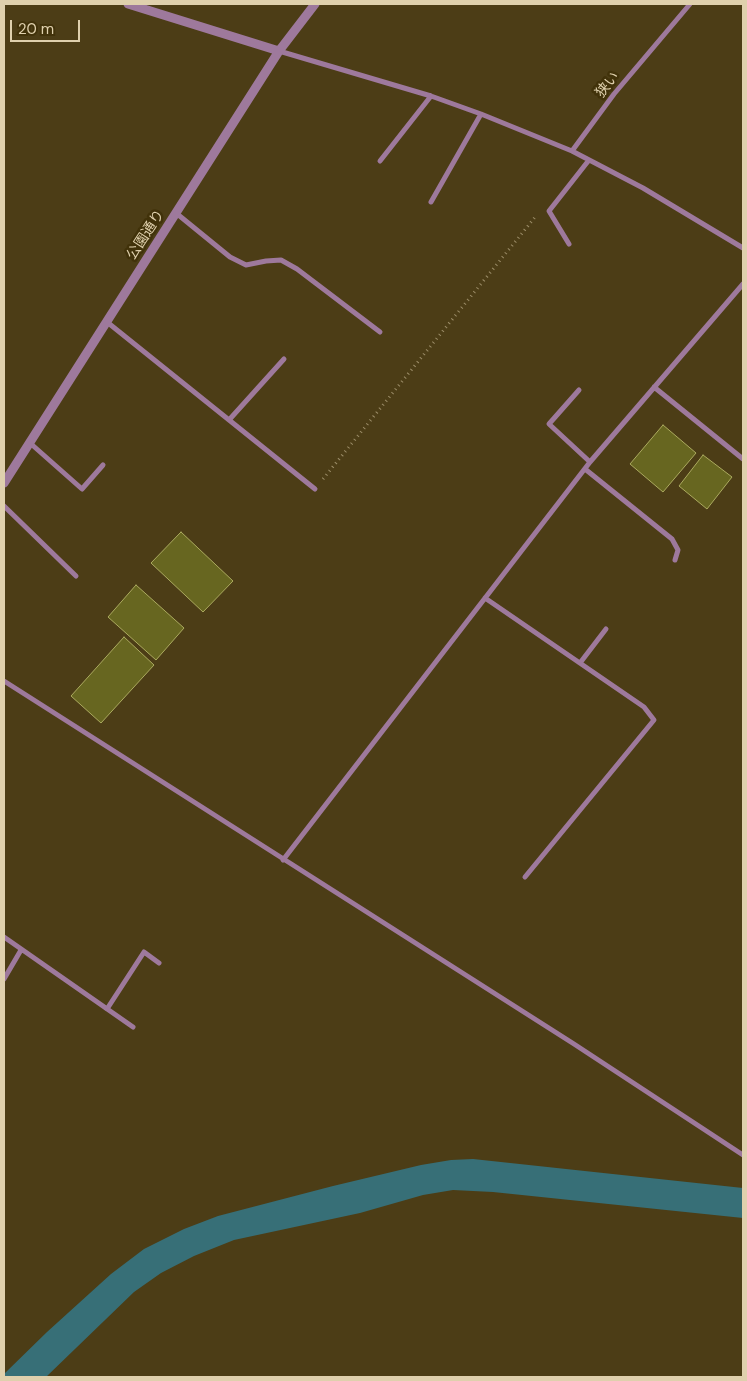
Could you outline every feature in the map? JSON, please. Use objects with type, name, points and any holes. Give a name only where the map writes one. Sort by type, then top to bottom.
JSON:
[{"type":"street","points":[[128,4],[431,96],[481,114],[572,151],[642,188],[743,248]]},
{"type":"street","name":"公園通り","points":[[4,483],[280,51],[315,4]]},
{"type":"street","name":"狭い","points":[[572,151],[614,94],[690,4]]},
{"type":"street","points":[[380,161],[431,96]]},
{"type":"street","points":[[431,202],[481,114]]},
{"type":"street","points":[[568,244],[549,211],[589,160]]},
{"type":"street","points":[[176,213],[230,257],[246,265],[281,260],[297,268],[380,332]]},
{"type":"street","points":[[283,860],[590,462],[743,284]]},
{"type":"street","points":[[107,322],[315,489]]},
{"type":"street","points":[[229,420],[284,359]]},
{"type":"street","points":[[654,387],[743,458]]},
{"type":"street","points":[[579,390],[549,424],[590,462]]},
{"type":"street","points":[[30,443],[82,489],[103,465]]},
{"type":"street","points":[[585,469],[672,539],[678,550],[676,560]]},
{"type":"street","points":[[4,506],[76,576]]},
{"type":"street","points":[[485,598],[644,707],[654,720],[525,877]]},
{"type":"street","points":[[580,663],[606,629]]},
{"type":"street","points":[[4,680],[743,1155]]},
{"type":"street","points":[[4,937],[134,1027]]},
{"type":"street","points":[[4,980],[21,950]]},
{"type":"street","points":[[107,1009],[144,952],[159,963]]},
{"type":"path","points":[[315,489],[537,214],[549,211]]},
{"type":"water","points":[[473,1159],[743,1188],[743,1218],[493,1192],[453,1190],[423,1195],[360,1213],[234,1240],[194,1256],[161,1273],[134,1292],[46,1377],[4,1377],[4,1374],[47,1332],[111,1274],[144,1249],[184,1229],[218,1216],[333,1186],[421,1165],[451,1160]]},
{"type":"building","points":[[663,425],[696,453],[663,492],[630,464]]},
{"type":"building","points":[[703,455],[732,477],[707,509],[679,486]]},
{"type":"building","points":[[181,532],[233,581],[203,612],[151,563]]},
{"type":"building","points":[[136,585],[184,628],[156,660],[108,617]]},
{"type":"building","points":[[124,637],[154,665],[101,723],[71,696]]}]
